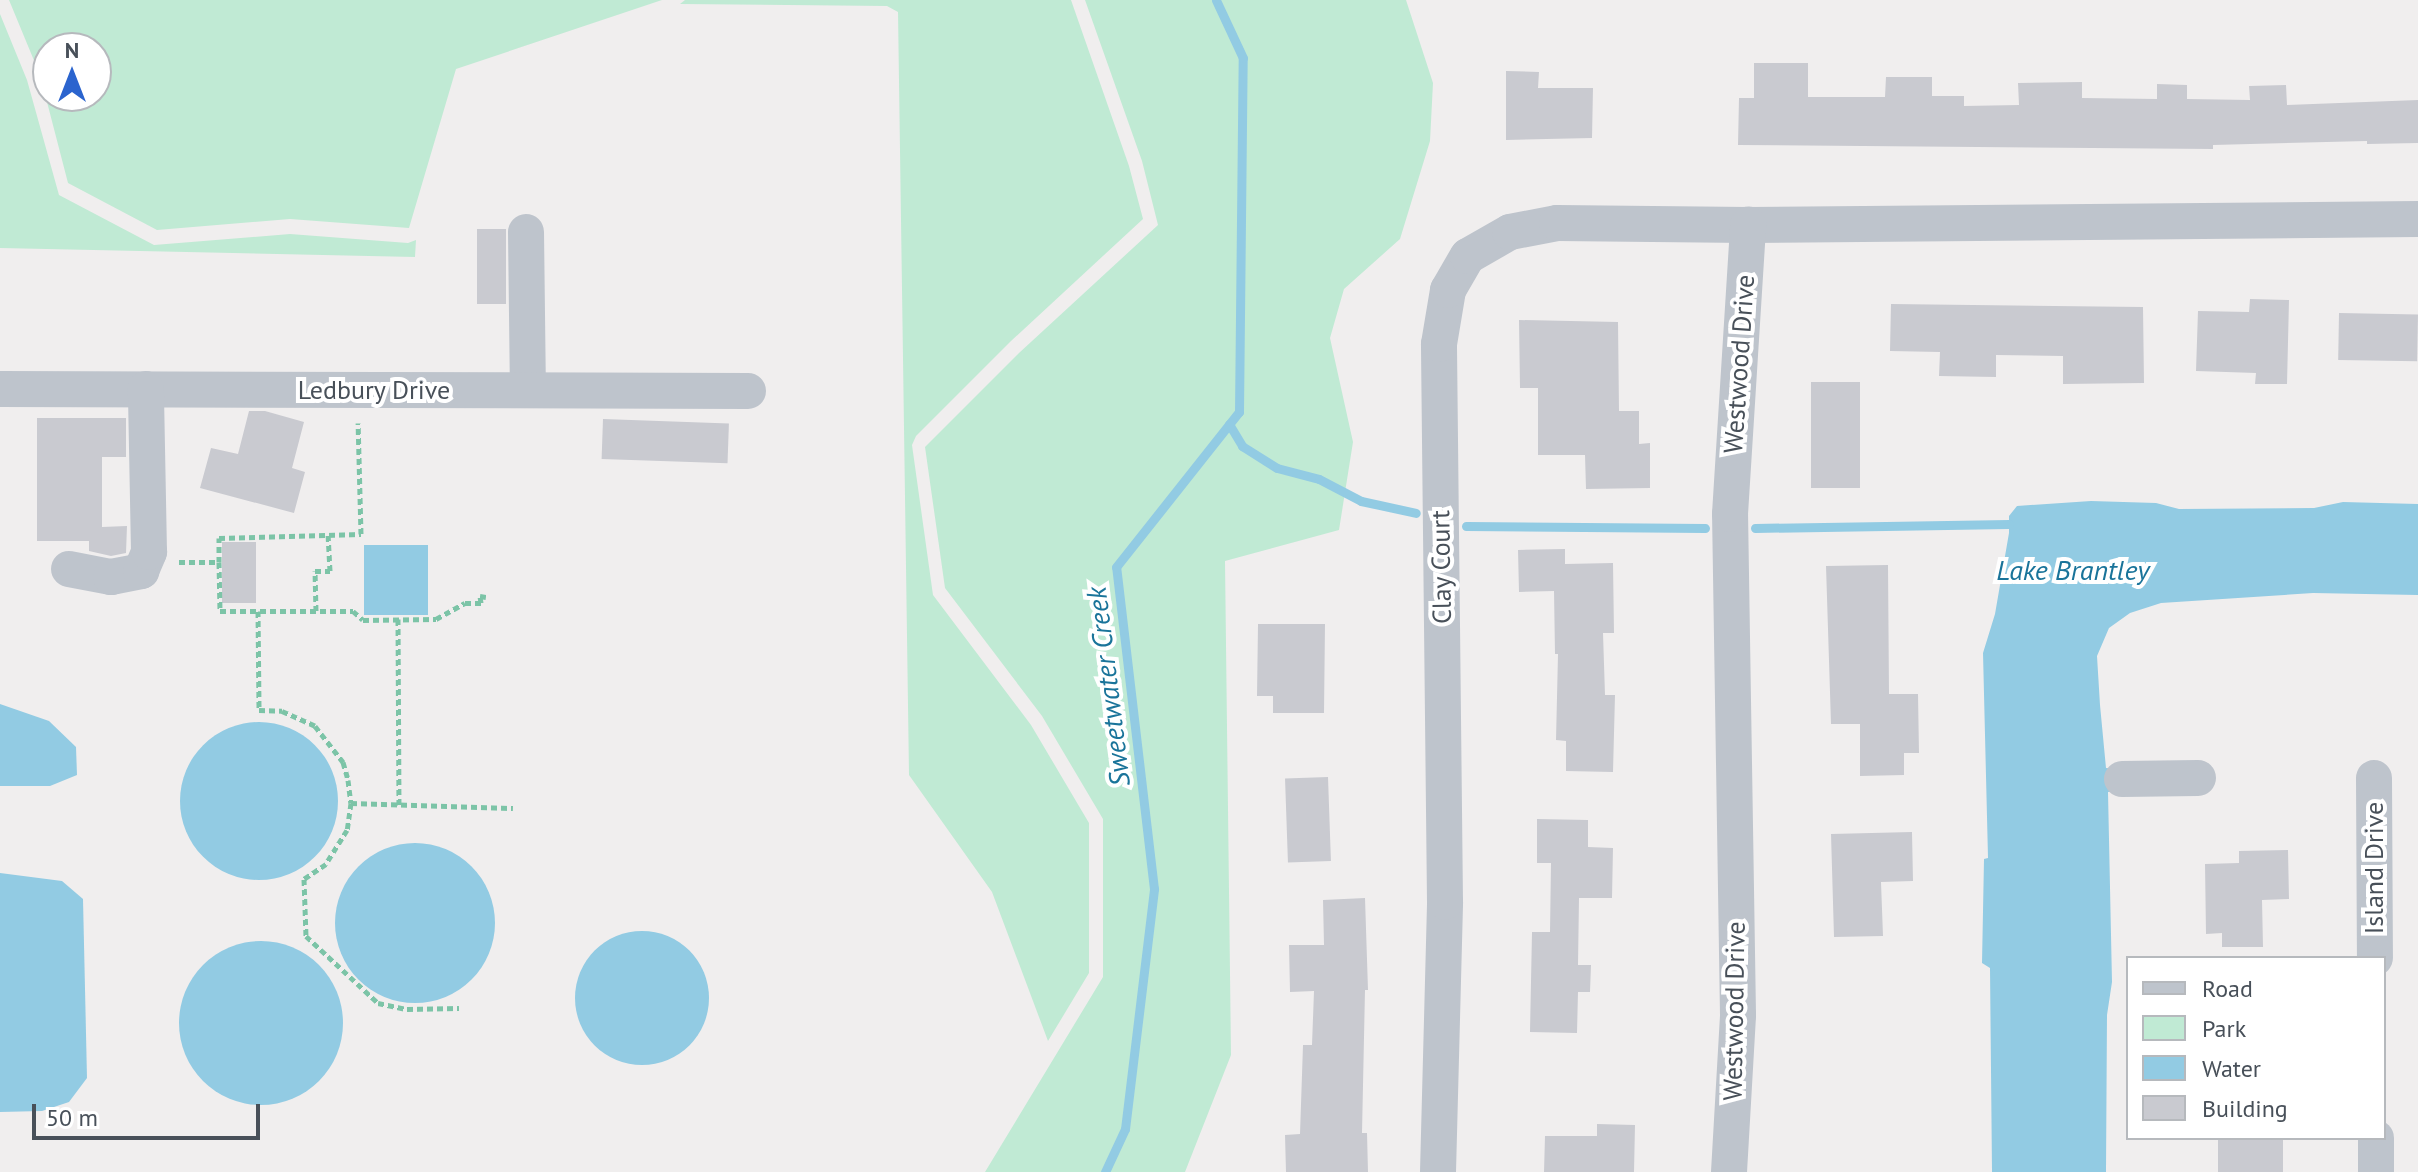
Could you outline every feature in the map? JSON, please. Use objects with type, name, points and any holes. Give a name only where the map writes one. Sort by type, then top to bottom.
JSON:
[{"type":"street","points":[[1748,225],[2418,219]]},
{"type":"street","name":"Clay Court","points":[[1438,1172],[1445,902],[1439,344],[1448,290],[1468,256],[1510,232],[1557,223],[1748,225]]},
{"type":"street","name":"Westwood Drive","points":[[1729,1172],[1738,1015],[1730,514],[1748,225]]},
{"type":"street","points":[[526,232],[528,390]]},
{"type":"street","name":"Ledbury Drive","points":[[0,389],[748,391]]},
{"type":"street","points":[[69,569],[111,577],[141,571],[149,552],[146,389]]},
{"type":"street","points":[[2122,779],[2198,778]]},
{"type":"street","name":"Island Drive","points":[[2374,778],[2375,956]]},
{"type":"street","points":[[2376,1140],[2376,1172]]},
{"type":"path","points":[[357,390],[361,534],[219,538],[220,611],[353,611],[363,620],[436,619],[465,603],[481,603],[480,596],[486,597]]},
{"type":"path","points":[[316,611],[315,571],[330,571],[328,535]]},
{"type":"path","points":[[144,562],[219,562]]},
{"type":"path","points":[[258,611],[259,710],[282,711],[315,726],[343,762],[351,803],[347,830],[339,849],[315,874],[304,879],[306,936],[378,1003],[407,1009],[459,1008]]},
{"type":"path","points":[[398,619],[399,805]]},
{"type":"path","points":[[351,803],[513,808]]},
{"type":"green space","points":[[9,0],[662,0],[456,69],[409,228],[290,219],[157,230],[68,183],[50,112],[112,112],[112,32],[32,32],[32,56]]},
{"type":"green space","points":[[685,0],[1071,0],[1129,166],[1143,219],[1011,341],[916,436],[912,445],[933,595],[1031,725],[1089,823],[1089,973],[1048,1041],[992,892],[909,775],[898,12],[887,6],[680,4]]},
{"type":"green space","points":[[1085,0],[1406,0],[1433,83],[1430,141],[1400,239],[1344,289],[1330,338],[1353,442],[1339,530],[1225,561],[1231,1055],[1185,1172],[985,1172],[1103,977],[1103,819],[1042,716],[945,588],[925,447],[1019,353],[1158,225],[1142,161]]},
{"type":"green space","points":[[0,14],[27,80],[32,112],[36,112],[59,195],[154,245],[290,234],[408,243],[416,240],[415,257],[0,248]]},
{"type":"water","name":"Lake Brantley","points":[[2091,501],[2156,503],[2179,509],[2314,508],[2343,502],[2418,504],[2418,595],[2313,593],[2161,603],[2130,613],[2109,628],[2097,656],[2100,705],[2106,768],[2122,769],[2122,790],[2108,792],[2112,982],[2107,1015],[2106,1172],[1992,1172],[1990,968],[1982,963],[1984,859],[1988,858],[1983,653],[1995,614],[2009,533],[2009,516],[2017,506]]},
{"type":"water","points":[[364,545],[428,545],[428,615],[364,615]]},
{"type":"water","points":[[0,704],[49,721],[76,747],[77,775],[50,786],[0,786]]},
{"type":"water","points":[[259,722],[289,728],[315,745],[332,771],[338,801],[332,831],[315,857],[289,874],[259,880],[229,874],[203,857],[186,831],[180,801],[186,771],[203,745],[229,728]]},
{"type":"water","points":[[415,843],[446,849],[472,866],[489,892],[495,923],[489,954],[472,980],[446,997],[415,1003],[384,997],[358,980],[341,954],[335,923],[341,892],[358,866],[384,849]]},
{"type":"water","points":[[0,873],[62,881],[83,899],[87,1078],[69,1102],[42,1111],[0,1112]]},
{"type":"water","points":[[642,931],[667,937],[689,951],[703,973],[709,998],[703,1023],[689,1045],[667,1059],[642,1065],[617,1059],[595,1045],[581,1023],[575,998],[581,973],[595,951],[617,937]]},
{"type":"water","points":[[261,941],[292,948],[319,965],[336,992],[343,1023],[336,1054],[319,1081],[292,1098],[261,1105],[230,1098],[203,1081],[186,1054],[179,1023],[186,992],[203,965],[230,948]]},
{"type":"building","points":[[1754,63],[1808,63],[1808,97],[1885,97],[1886,77],[1932,77],[1932,96],[1964,96],[1964,106],[2019,105],[2018,83],[2082,82],[2082,98],[2157,99],[2157,84],[2187,85],[2187,99],[2250,100],[2249,86],[2286,85],[2287,105],[2418,100],[2418,143],[2367,144],[2367,141],[2213,145],[2213,149],[1738,145],[1739,98],[1754,98]]},
{"type":"building","points":[[1506,71],[1539,72],[1538,88],[1593,88],[1592,138],[1506,140]]},
{"type":"building","points":[[477,229],[506,229],[506,304],[477,304]]},
{"type":"building","points":[[2250,299],[2289,300],[2287,384],[2255,384],[2256,373],[2196,371],[2198,311],[2249,312]]},
{"type":"building","points":[[1891,304],[2143,307],[2144,383],[2063,384],[2063,356],[1996,355],[1996,377],[1939,376],[1940,352],[1890,351]]},
{"type":"building","points":[[2339,313],[2418,314],[2417,361],[2338,360]]},
{"type":"building","points":[[1519,320],[1618,322],[1619,411],[1639,411],[1639,444],[1650,443],[1650,488],[1586,489],[1585,455],[1538,455],[1538,388],[1520,388]]},
{"type":"building","points":[[1811,382],[1860,382],[1860,488],[1811,488]]},
{"type":"building","points":[[249,411],[265,411],[304,422],[292,468],[305,472],[294,513],[200,488],[211,448],[238,454]]},
{"type":"building","points":[[37,418],[126,418],[126,457],[102,457],[102,527],[127,526],[126,553],[111,556],[89,551],[89,541],[37,541]]},
{"type":"building","points":[[603,419],[729,423],[728,463],[602,459]]},
{"type":"building","points":[[222,542],[256,542],[256,603],[222,603]]},
{"type":"building","points":[[1565,549],[1565,564],[1613,563],[1614,633],[1603,633],[1605,695],[1615,695],[1613,772],[1566,771],[1566,741],[1556,740],[1558,654],[1555,654],[1554,591],[1519,592],[1518,550]]},
{"type":"building","points":[[1888,565],[1889,694],[1918,694],[1919,753],[1904,753],[1904,775],[1860,776],[1860,724],[1831,724],[1826,566]]},
{"type":"building","points":[[1258,624],[1325,624],[1324,713],[1273,713],[1273,696],[1257,696]]},
{"type":"building","points":[[1328,777],[1331,861],[1288,862],[1285,779]]},
{"type":"building","points":[[1537,819],[1588,820],[1588,847],[1613,848],[1612,898],[1579,898],[1578,965],[1591,965],[1590,992],[1578,992],[1577,1033],[1530,1032],[1532,932],[1550,932],[1551,863],[1537,863]]},
{"type":"building","points":[[1912,832],[1913,881],[1881,882],[1883,936],[1834,937],[1831,834]]},
{"type":"building","points":[[2288,850],[2289,899],[2262,900],[2263,947],[2222,947],[2222,933],[2206,934],[2205,864],[2239,863],[2239,851]]},
{"type":"building","points":[[1365,898],[1368,990],[1365,990],[1362,1133],[1367,1133],[1368,1172],[1286,1172],[1285,1135],[1300,1134],[1303,1045],[1312,1045],[1314,991],[1290,992],[1289,945],[1324,945],[1323,900]]},
{"type":"building","points":[[1597,1124],[1635,1125],[1634,1172],[1544,1172],[1545,1136],[1597,1136]]},
{"type":"building","points":[[2218,1140],[2283,1140],[2283,1172],[2218,1172]]},
{"type":"waterway","name":"Sweetwater Creek","points":[[1105,1172],[1125,1129],[1154,889],[1116,567],[1239,412],[1243,58],[1216,0]]},
{"type":"waterway","points":[[1229,424],[1242,446],[1277,468],[1319,479],[1361,501],[1416,513]]},
{"type":"waterway","points":[[1755,528],[2009,524]]},
{"type":"waterway","points":[[1466,526],[1705,528]]}]
